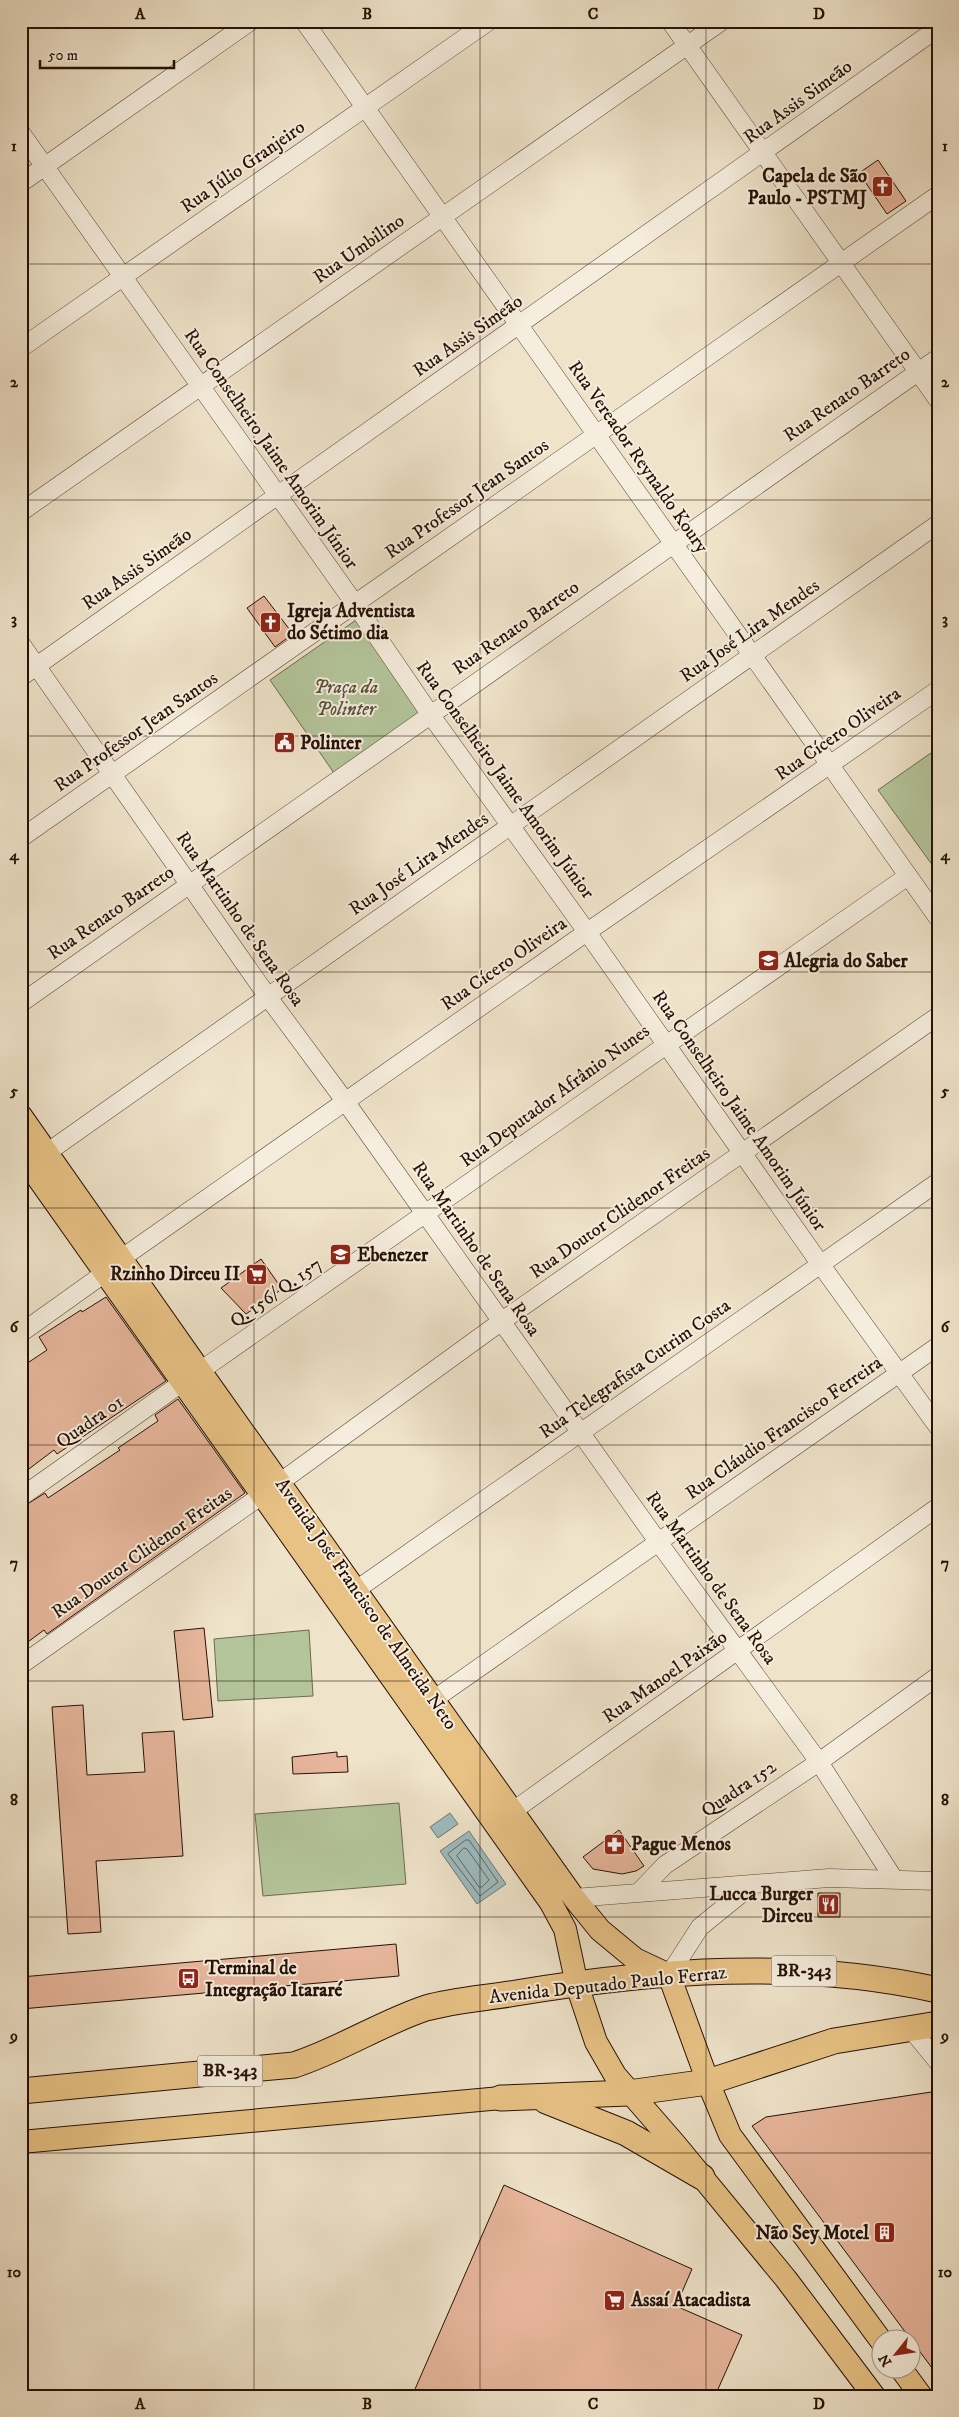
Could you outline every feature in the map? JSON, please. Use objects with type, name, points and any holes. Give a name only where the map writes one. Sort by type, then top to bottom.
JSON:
[{"type":"highway","name":"Avenida Deputado Paulo Ferraz","points":[[21,2091],[294,2065],[326,2054],[392,2022],[428,2008],[577,1984],[669,1975],[786,1970],[839,1973],[899,1981],[938,1990]]},
{"type":"highway","points":[[501,2098],[529,2095],[628,2093],[708,2082],[834,2041],[938,2024]]},
{"type":"highway","points":[[529,2095],[626,2133],[702,2177]]},
{"type":"main road","name":"Avenida José Francisco de Almeida Neto","points":[[21,1116],[47,1152],[114,1266],[271,1488],[551,1902],[565,1929],[577,1984],[596,2042],[615,2075],[628,2093],[702,2177],[786,2279],[874,2396]]},
{"type":"main road","name":"Avenida José Francisco de Almeida Neto","points":[[24,1164],[114,1266]]},
{"type":"main road","name":"Avenida José Francisco de Almeida Neto","points":[[271,1488],[356,1590],[574,1898],[607,1936],[635,1959],[669,1975]]},
{"type":"main road","points":[[669,1975],[708,2082],[737,2147],[873,2330]]},
{"type":"main road","points":[[21,2142],[501,2098]]},
{"type":"main road","points":[[909,2380],[921,2396]]},
{"type":"street","points":[[21,183],[251,21]]},
{"type":"street","name":"Rua Vereador Reynaldo Koury","points":[[304,21],[938,918]]},
{"type":"street","name":"Rua Júlio Granjeiro","points":[[21,348],[489,21]]},
{"type":"street","points":[[670,21],[938,400]]},
{"type":"street","name":"Rua Umbilino","points":[[21,512],[722,21]]},
{"type":"street","name":"Rua Assis Simeão","points":[[21,677],[938,28]]},
{"type":"street","name":"Rua Conselheiro Jaime Amorim Júnior","points":[[21,133],[355,604],[430,714],[587,932],[820,1265],[938,1427]]},
{"type":"street","name":"Rua Professor Jean Santos","points":[[21,838],[938,195]]},
{"type":"street","name":"Rua Renato Barreto","points":[[21,1003],[938,358]]},
{"type":"street","name":"Rua José Lira Mendes","points":[[24,1164],[47,1152],[938,524]]},
{"type":"street","name":"Rua Martinho de Sena Rosa","points":[[21,644],[268,997],[345,1101],[659,1543],[819,1762],[894,1879]]},
{"type":"street","name":"Rua Cícero Oliveira","points":[[21,1333],[345,1101],[938,690]]},
{"type":"street","name":"Rua Deputador Afrânio Nunes","points":[[426,1215],[664,1044],[908,876]]},
{"type":"street","name":"Rua Doutor Clidenor Freitas","points":[[21,1665],[502,1322],[938,1016]]},
{"type":"street","name":"Rua Telegrafista Cutrim Costa","points":[[356,1590],[938,1182]]},
{"type":"street","name":"Q. 156/ Q. 157","points":[[191,1377],[426,1215]]},
{"type":"street","name":"Rua Cláudio Francisco Ferreira","points":[[434,1700],[938,1346]]},
{"type":"street","name":"Quadra 01","points":[[21,1497],[191,1377]]},
{"type":"street","name":"Rua Manoel Paixão","points":[[513,1811],[938,1507]]},
{"type":"street","name":"Quadra 152","points":[[639,1892],[665,1864],[819,1762],[938,1676]]},
{"type":"street","points":[[574,1898],[829,1878],[938,1881]]},
{"type":"street","points":[[669,1975],[700,1927],[754,1883]]},
{"type":"street","points":[[911,2029],[938,2062]]},
{"type":"green space","name":"Praça da Polinter","points":[[356,620],[422,716],[336,776],[270,680]]},
{"type":"green space","points":[[938,748],[938,873],[878,790]]},
{"type":"green space","points":[[309,1630],[313,1696],[218,1701],[214,1639]]},
{"type":"green space","points":[[399,1803],[406,1884],[263,1896],[255,1814]]},
{"type":"water","points":[[450,1813],[458,1824],[438,1838],[430,1827]]},
{"type":"water","points":[[469,1831],[506,1884],[477,1904],[440,1851]]},
{"type":"building","name":"Capela de São Paulo - PSTMJ","points":[[878,160],[906,201],[887,214],[859,173]]},
{"type":"building","name":"Igreja Adventista do Sétimo dia","points":[[264,596],[293,634],[275,647],[247,608]]},
{"type":"building","name":"Rzinho Dirceu II","points":[[261,1259],[282,1289],[246,1314],[221,1288]]},
{"type":"building","points":[[106,1297],[166,1381],[57,1454],[54,1450],[21,1475],[21,1422],[29,1417],[21,1406],[21,1371],[28,1367],[26,1364],[47,1350],[39,1337],[81,1310],[82,1312]]},
{"type":"building","points":[[178,1399],[245,1493],[47,1634],[44,1630],[21,1647],[21,1508],[45,1493],[48,1498],[120,1450],[118,1448],[158,1421],[155,1415]]},
{"type":"building","points":[[204,1628],[213,1717],[183,1720],[174,1631]]},
{"type":"building","points":[[83,1705],[87,1775],[145,1772],[142,1733],[174,1731],[183,1856],[96,1861],[101,1932],[68,1934],[52,1707]]},
{"type":"building","points":[[337,1752],[337,1757],[347,1756],[348,1772],[293,1774],[292,1757]]},
{"type":"building","name":"Pague Menos","points":[[619,1830],[644,1866],[636,1871],[622,1874],[593,1869],[583,1857]]},
{"type":"building","name":"Lucca Burger Dirceu","points":[[818,1893],[840,1893],[840,1917],[818,1917]]},
{"type":"building","points":[[396,1944],[399,1976],[21,2009],[21,1977]]},
{"type":"building","name":"Não Sey Motel","points":[[938,2091],[938,2376],[922,2354],[922,2330],[904,2330],[752,2126],[766,2117]]},
{"type":"building","points":[[504,2185],[692,2269],[676,2306],[742,2335],[715,2396],[412,2396]]},
{"type":"place","name":"Capela de São Paulo - PSTMJ","points":[[883,187]]},
{"type":"place","name":"Igreja Adventista do Sétimo dia","points":[[271,622]]},
{"type":"place","name":"Polinter","points":[[284,743]]},
{"type":"place","name":"Alegria do Saber","points":[[768,961]]},
{"type":"place","name":"Ebenezer","points":[[341,1255]]},
{"type":"place","name":"Rzinho Dirceu II","points":[[256,1274]]},
{"type":"place","name":"Pague Menos","points":[[615,1844]]},
{"type":"place","name":"Lucca Burger Dirceu","points":[[829,1905]]},
{"type":"place","name":"Terminal de Integração Itararé","points":[[189,1979]]},
{"type":"place","name":"Não Sey Motel","points":[[885,2233]]},
{"type":"place","name":"Assaí Atacadista","points":[[615,2300]]}]
